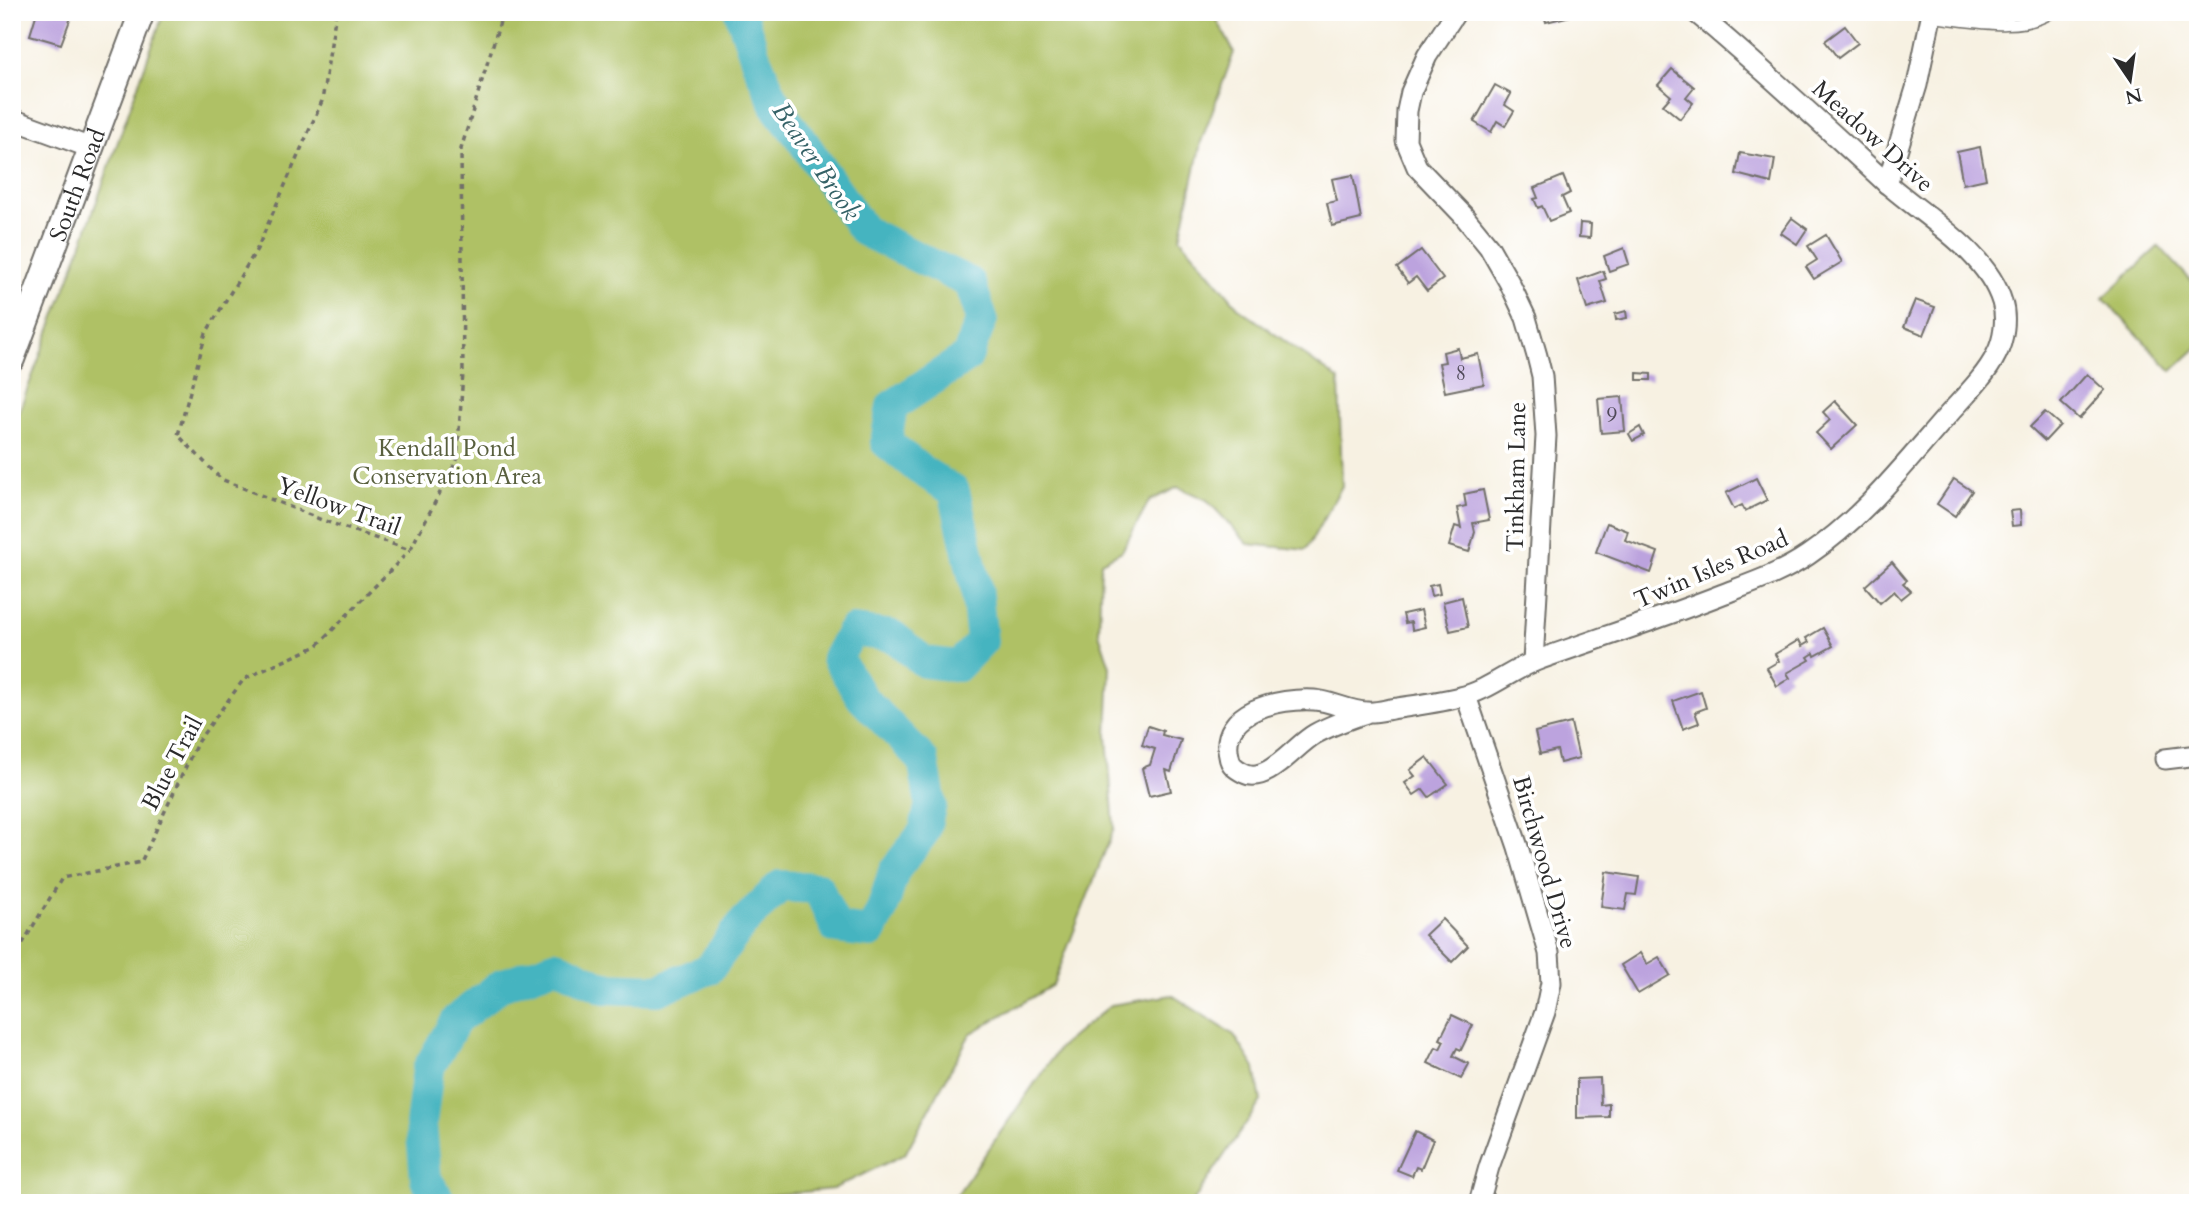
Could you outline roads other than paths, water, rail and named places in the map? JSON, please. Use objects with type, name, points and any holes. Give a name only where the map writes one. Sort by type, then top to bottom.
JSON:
[{"type":"street","name":"South Road","points":[[12,359],[142,12]]},
{"type":"street","name":"Tinkham Lane","points":[[1456,12],[1427,55],[1411,92],[1406,141],[1417,167],[1489,247],[1526,318],[1538,356],[1546,436],[1534,662]]},
{"type":"street","name":"Meadow Drive","points":[[1695,12],[1887,184],[1980,263],[1992,280],[2004,307]]},
{"type":"street","points":[[1887,184],[1917,85],[1932,15]]},
{"type":"street","points":[[12,119],[91,148]]},
{"type":"street","name":"Twin Isles Road","points":[[1366,713],[1314,700],[1284,701],[1250,711],[1234,728],[1228,756],[1231,764],[1240,772],[1251,776],[1264,774],[1297,745],[1317,732],[1366,713],[1466,696],[1534,662],[1681,611],[1773,575],[1808,555],[1854,519],[1973,387],[1996,355],[2006,318],[2004,307]]},
{"type":"street","name":"Birchwood Drive","points":[[1466,696],[1518,847],[1549,953],[1551,983],[1545,1012],[1493,1155],[1479,1203]]},
{"type":"street","points":[[2165,759],[2198,755]]},
{"type":"lane","points":[[1932,15],[2010,25],[2044,17],[2052,12]]},
{"type":"waterway","name":"Beaver Brook","points":[[441,1203],[426,1179],[421,1124],[428,1069],[456,1020],[501,985],[557,965],[604,988],[658,990],[709,969],[743,923],[780,886],[818,888],[836,928],[871,932],[882,910],[894,871],[924,832],[931,804],[923,760],[862,698],[837,658],[852,631],[893,636],[924,662],[958,666],[982,641],[976,587],[954,491],[919,469],[886,442],[892,406],[967,357],[982,319],[970,283],[864,231],[778,110],[757,62],[740,12]]},
{"type":"park label","name":"Kendall Pond Conservation Area","points":[[447,462]]}]
